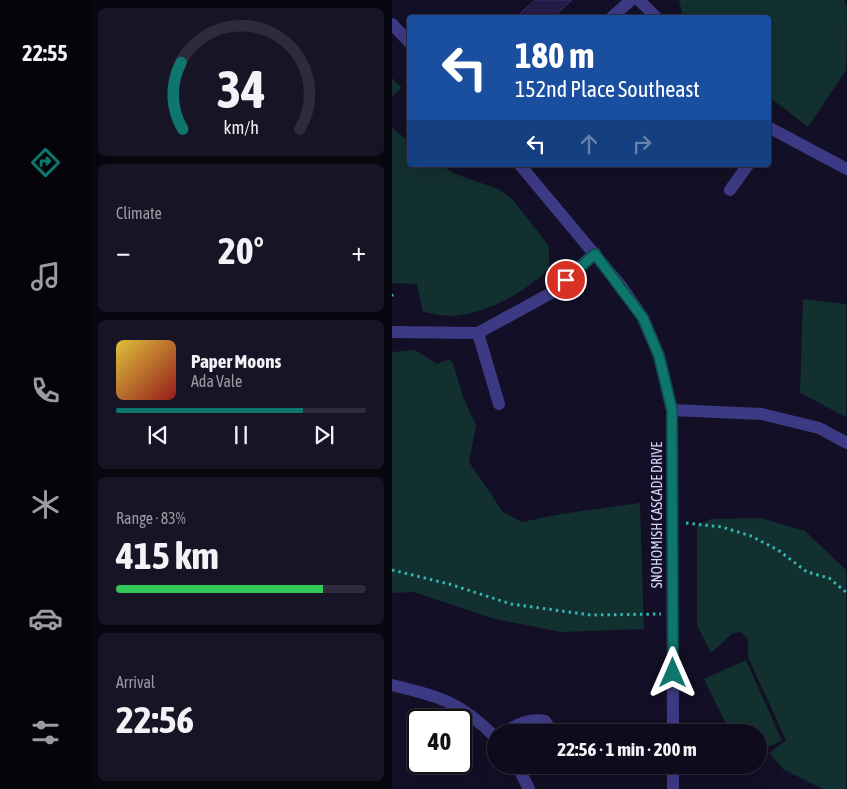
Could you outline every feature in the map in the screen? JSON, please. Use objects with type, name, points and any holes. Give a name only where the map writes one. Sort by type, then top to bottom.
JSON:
[{"type":"street","points":[[614,15],[632,0]]},
{"type":"street","points":[[639,0],[654,15]]},
{"type":"street","points":[[392,24],[407,40]]},
{"type":"street","points":[[771,132],[846,169]]},
{"type":"street","name":"SNOHOMISH CASCADE DRIVE","points":[[522,167],[595,254],[643,318],[659,356],[672,410],[673,724]]},
{"type":"street","points":[[730,190],[747,167]]},
{"type":"street","points":[[392,332],[478,333],[550,293],[595,254]]},
{"type":"street","points":[[478,333],[499,404]]},
{"type":"street","points":[[672,410],[762,414],[819,428],[846,443]]},
{"type":"street","points":[[392,685],[436,695],[475,717],[487,729]]},
{"type":"street","points":[[520,724],[535,719],[546,724]]},
{"type":"street","points":[[522,774],[529,789]]},
{"type":"street","points":[[673,774],[674,789]]},
{"type":"path","points":[[672,522],[722,527],[751,536],[778,550],[807,572],[830,578],[846,593]]},
{"type":"path","points":[[392,570],[449,584],[511,604],[591,615],[673,614]]},
{"type":"green space","points":[[679,0],[844,0],[847,6],[846,70],[808,127],[771,98],[771,15],[683,15]]},
{"type":"green space","points":[[392,78],[402,88],[392,97]]},
{"type":"green space","points":[[392,128],[407,139],[407,167],[445,167],[453,173],[498,189],[513,200],[549,246],[549,268],[540,277],[504,301],[463,315],[443,316],[423,312],[417,284],[392,283]]},
{"type":"green space","points":[[803,299],[846,304],[846,417],[800,393]]},
{"type":"green space","points":[[415,350],[437,364],[449,359],[453,363],[463,397],[476,425],[469,462],[503,512],[522,522],[561,514],[640,503],[644,629],[561,632],[495,619],[414,592],[392,593],[392,352]]},
{"type":"green space","points":[[761,518],[805,531],[846,570],[846,789],[823,789],[783,769],[769,753],[786,740],[748,657],[748,639],[741,632],[733,633],[711,653],[697,625],[697,526],[711,519]]},
{"type":"green space","points":[[746,660],[782,741],[767,747],[767,724],[726,724],[704,679]]},
{"type":"building","points":[[535,0],[572,0],[555,15],[518,15]]},
{"type":"route","points":[[566,280],[595,254],[621,286],[643,318],[659,356],[672,410],[673,673]]}]
